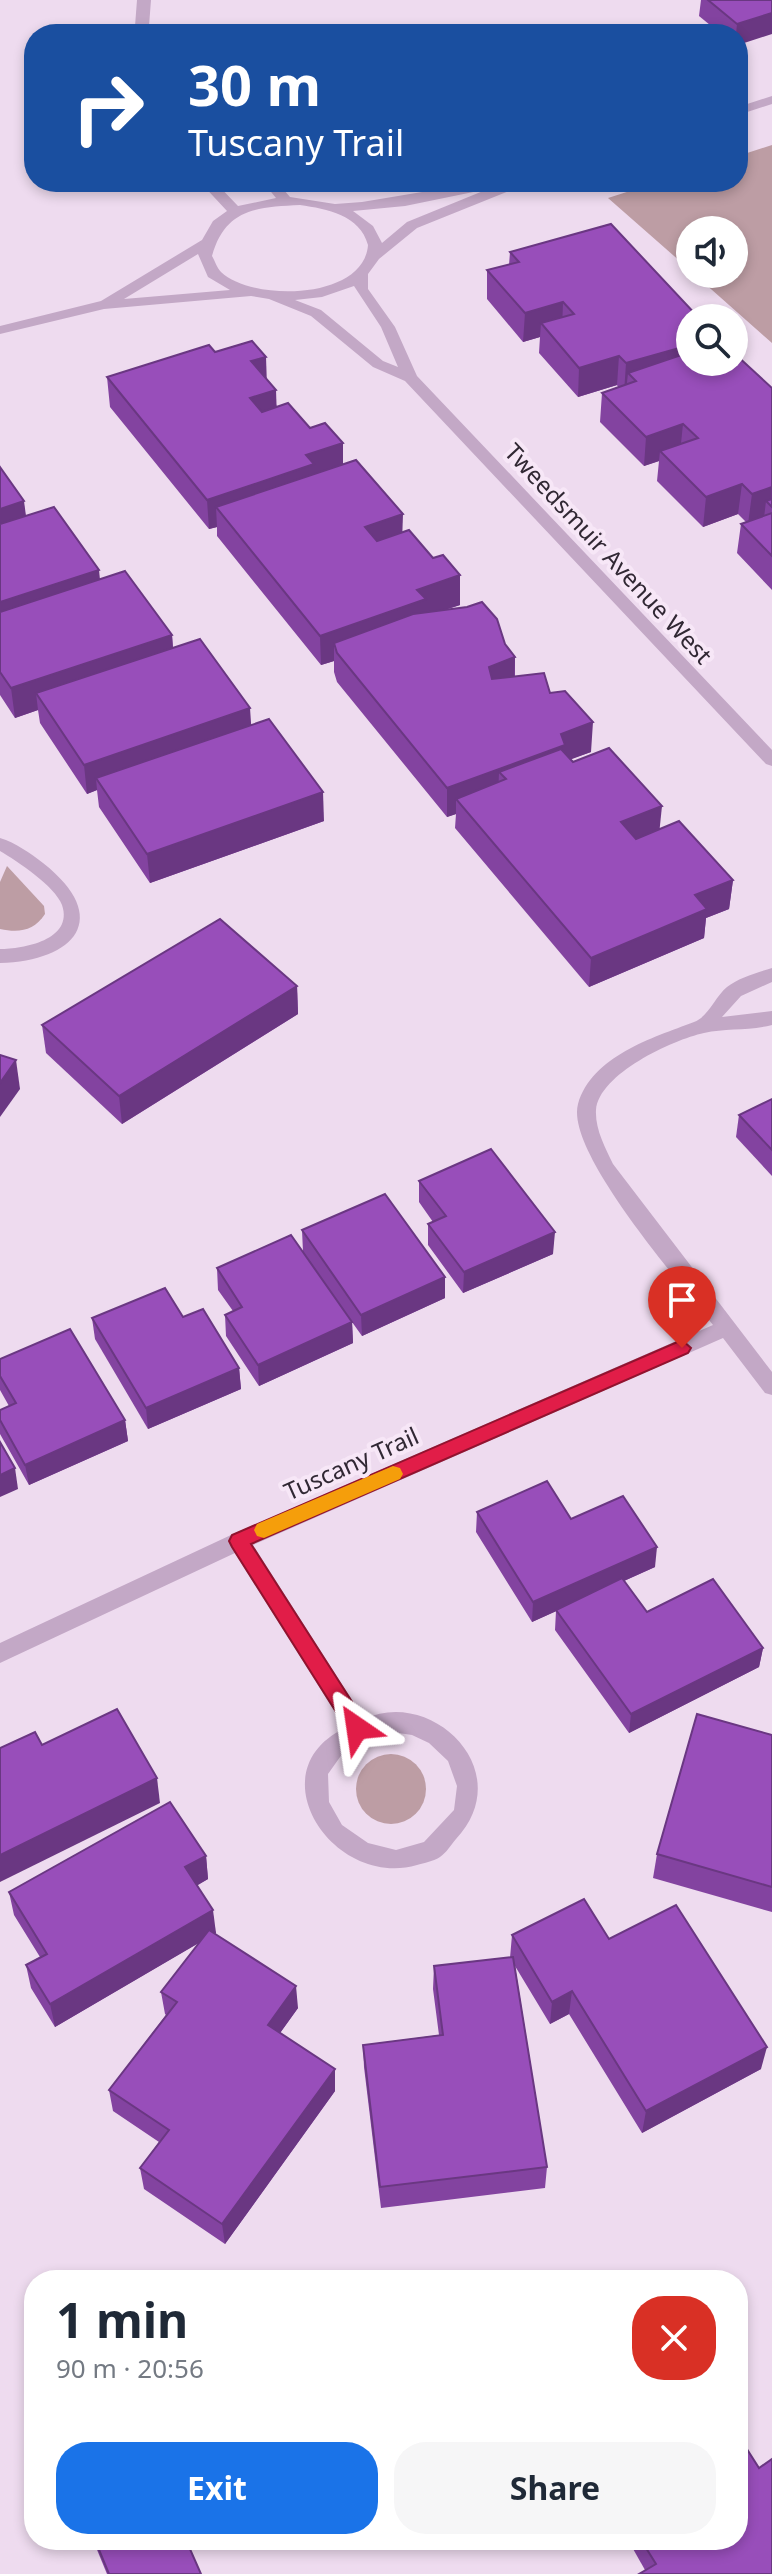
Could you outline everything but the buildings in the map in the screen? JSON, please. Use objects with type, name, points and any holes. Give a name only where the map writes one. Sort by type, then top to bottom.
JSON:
[{"type":"street","points":[[142,24],[144,0]]},
{"type":"street","points":[[748,108],[772,100]]},
{"type":"street","points":[[217,192],[237,213]]},
{"type":"street","points":[[278,192],[287,202]]},
{"type":"street","points":[[445,192],[359,208],[287,202],[262,205],[237,213],[214,228],[206,243],[206,258],[214,272],[229,284],[250,293],[276,298],[309,297],[339,289],[361,275],[395,236],[412,225],[493,192]]},
{"type":"street","points":[[325,205],[348,213],[365,225],[374,240],[375,256]]},
{"type":"street","points":[[104,305],[206,243]]},
{"type":"street","name":"Tweedsmuir Avenue West","points":[[361,275],[361,289],[388,327],[410,378],[772,760]]},
{"type":"street","points":[[0,330],[104,305],[250,293]]},
{"type":"street","name":"Tweedsmuir Avenue West","points":[[276,298],[316,313],[378,364],[410,378]]},
{"type":"street","points":[[0,842],[64,892],[72,905],[72,921],[64,935],[50,945],[33,953],[0,956]]},
{"type":"street","points":[[704,1026],[734,991],[772,975]]},
{"type":"street","points":[[772,1018],[743,1024],[704,1026],[642,1051],[623,1061],[602,1079],[588,1103],[590,1134],[605,1168],[772,1387]]},
{"type":"street","name":"Tuscany Trail","points":[[0,1653],[239,1541],[726,1328]]},
{"type":"street","points":[[239,1541],[357,1728]]},
{"type":"street","points":[[383,1721],[409,1722],[433,1731],[453,1747],[465,1768],[469,1791],[464,1815],[449,1835],[429,1851],[405,1858],[381,1858],[358,1852],[337,1838],[323,1821],[316,1800],[316,1778],[324,1758],[338,1740],[357,1728],[383,1721]]},
{"type":"shaded area","points":[[772,145],[772,343],[748,322],[748,304],[728,304],[710,288],[748,288],[748,216],[676,216],[676,258],[608,198],[627,192],[748,192],[748,153]]},
{"type":"shaded area","points":[[7,866],[44,906],[45,914],[41,920],[26,929],[0,929],[0,882]]},
{"type":"shaded area","points":[[391,1754],[416,1764],[426,1789],[416,1814],[391,1824],[366,1814],[356,1789],[366,1764]]},
{"type":"slow traffic","points":[[264,1530],[393,1474]]},
{"type":"route","points":[[357,1728],[239,1541],[682,1348]]}]
